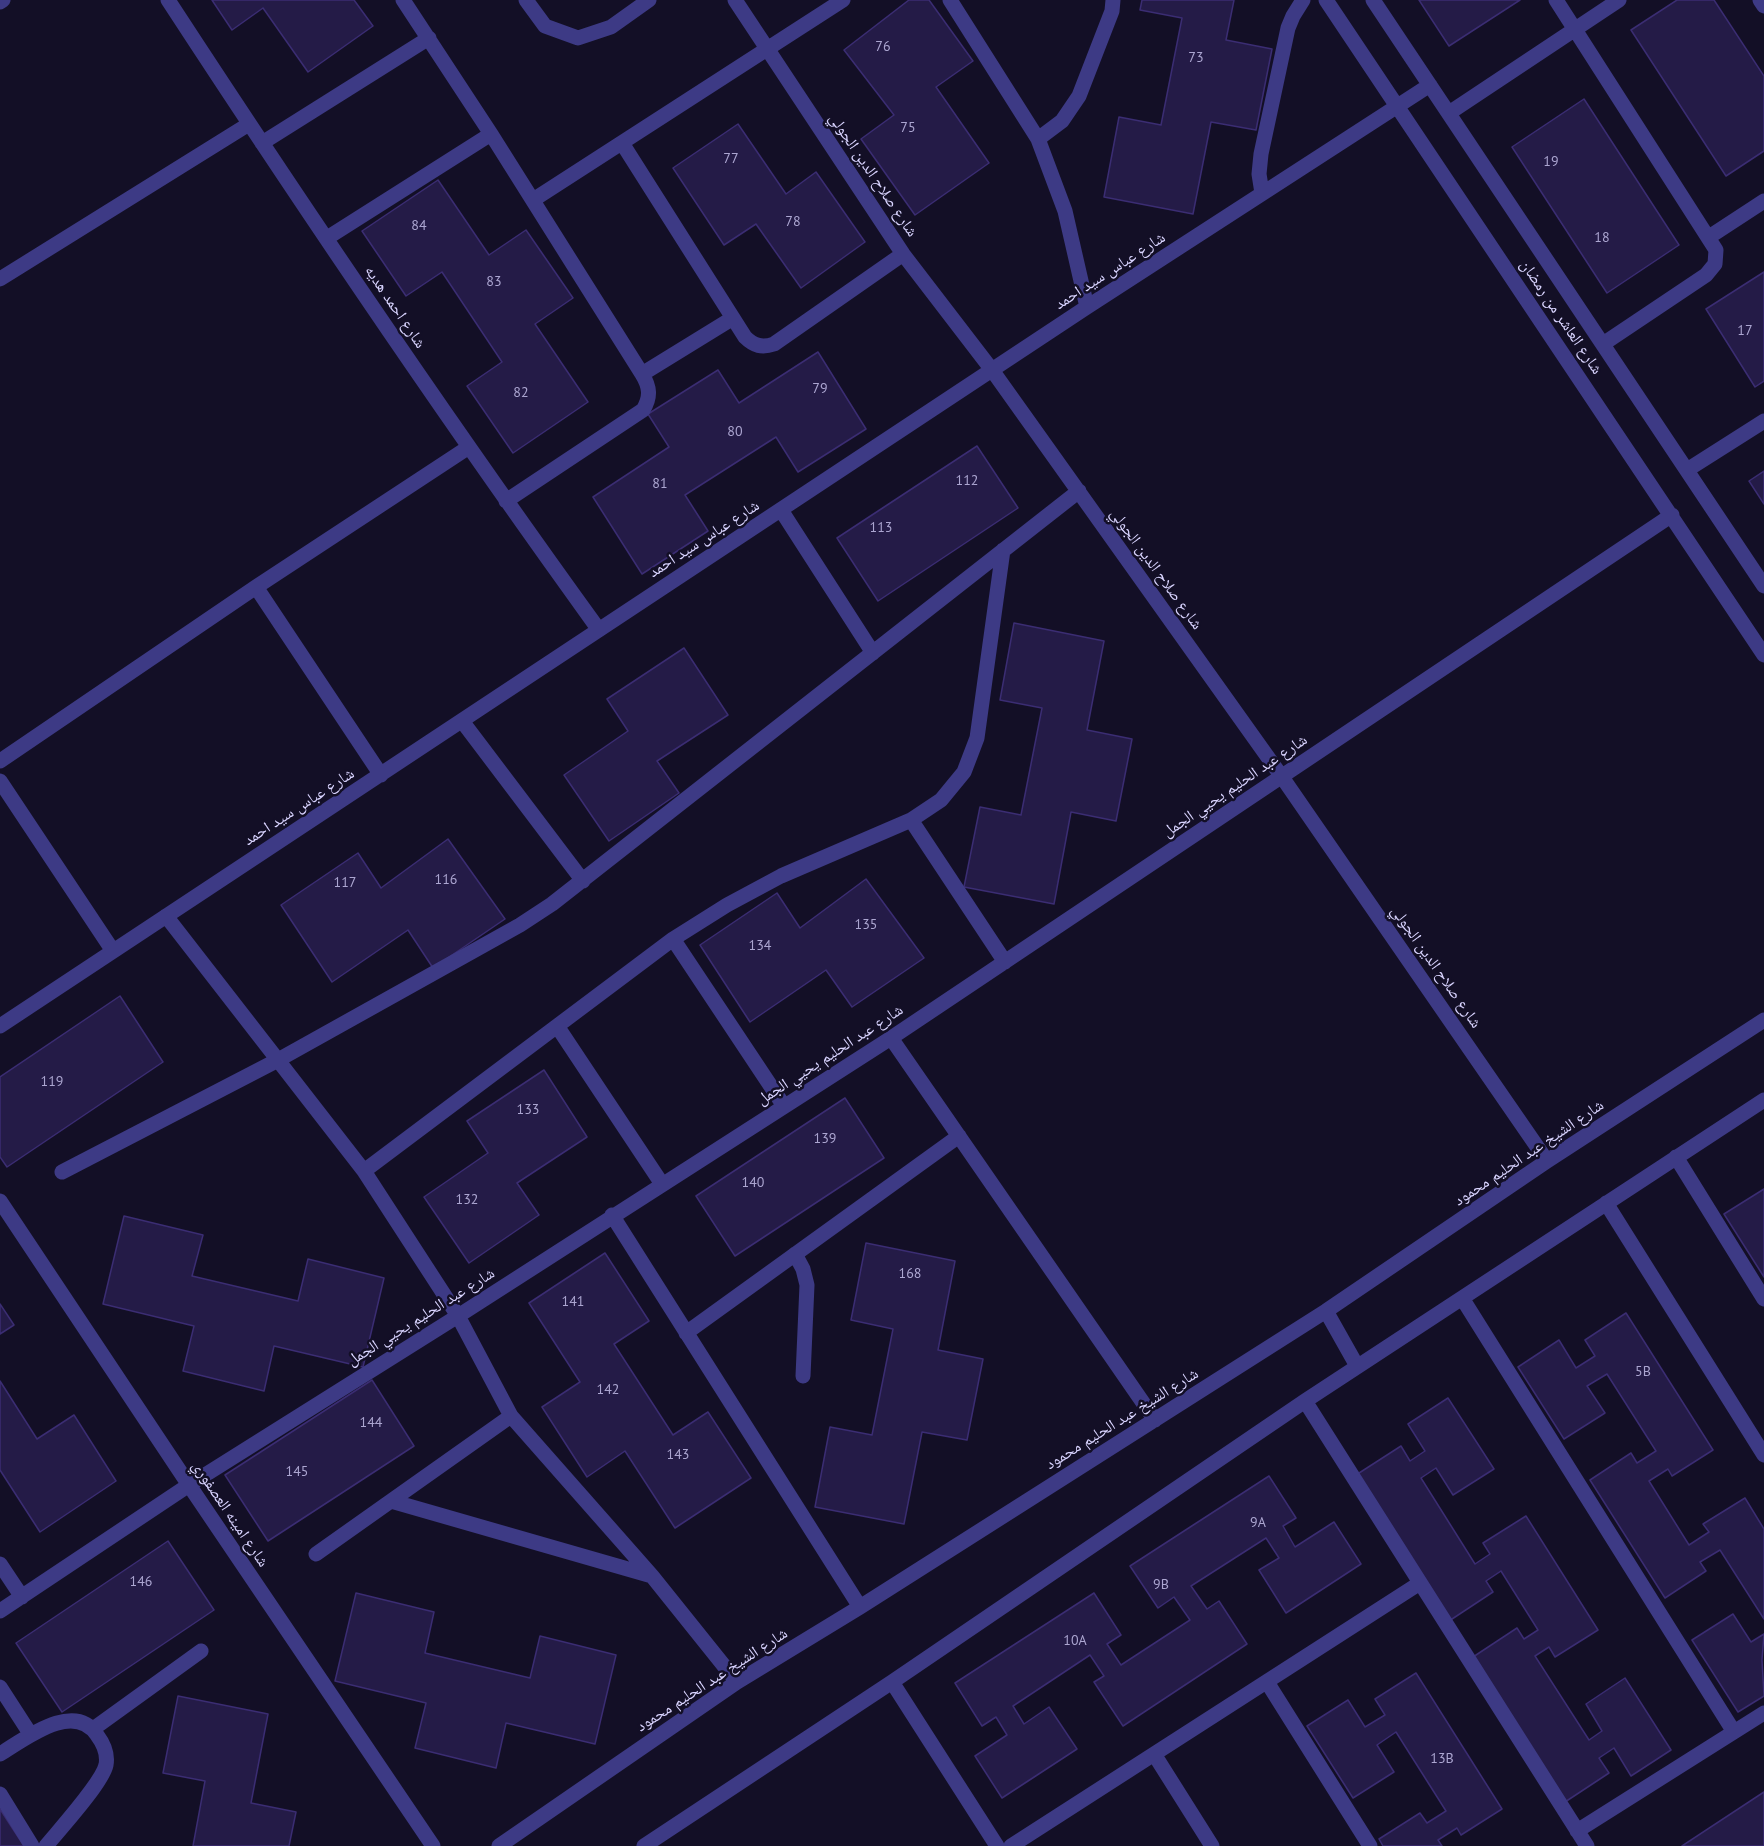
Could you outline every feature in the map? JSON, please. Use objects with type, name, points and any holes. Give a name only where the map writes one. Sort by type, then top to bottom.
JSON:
[{"type":"street","name":"شارع احمد هديه","points":[[168,0],[249,124],[469,447],[599,630]]},
{"type":"street","points":[[403,0],[533,200],[647,382],[650,392],[643,410],[506,501]]},
{"type":"street","points":[[526,0],[545,26],[578,38],[611,27],[649,0]]},
{"type":"street","name":"شارع صلاح الدين الجولي","points":[[735,0],[903,254],[992,370],[1282,777],[1547,1161]]},
{"type":"street","points":[[533,200],[843,0]]},
{"type":"street","points":[[950,0],[1038,140],[1065,211],[1087,308]]},
{"type":"street","points":[[1038,140],[1062,120],[1079,96],[1112,11],[1113,0]]},
{"type":"street","points":[[1262,193],[1259,174],[1261,154],[1288,28],[1303,0]]},
{"type":"street","name":"شارع العاشر من رمضان","points":[[1326,0],[1764,655]]},
{"type":"street","name":"شارع العاشر من رمضان","points":[[1373,0],[1764,586]]},
{"type":"street","points":[[1557,0],[1716,250],[1715,264],[1706,275],[1603,344]]},
{"type":"street","points":[[1449,113],[1619,0]]},
{"type":"street","points":[[1760,0],[1764,6]]},
{"type":"street","points":[[262,143],[429,38]]},
{"type":"street","name":"شارع عباس سيد احمد","points":[[0,1026],[992,370],[1430,85]]},
{"type":"street","points":[[0,279],[249,124]]},
{"type":"street","points":[[327,238],[491,134]]},
{"type":"street","points":[[622,143],[733,318],[751,343],[758,346],[774,344],[903,254]]},
{"type":"street","points":[[1709,237],[1764,201]]},
{"type":"street","points":[[642,374],[733,318]]},
{"type":"street","points":[[1687,470],[1764,421]]},
{"type":"street","points":[[0,761],[256,587],[469,447]]},
{"type":"street","points":[[62,1172],[278,1060],[520,925],[583,881],[1078,491]]},
{"type":"street","points":[[781,510],[873,653]]},
{"type":"street","name":"شارع عبد الحليم يحيي الجمل","points":[[0,1611],[189,1485],[458,1316],[891,1038],[1672,515]]},
{"type":"street","points":[[364,1171],[673,939],[727,905],[781,876],[911,820],[941,800],[964,772],[977,738],[1003,550]]},
{"type":"street","points":[[256,587],[381,775]]},
{"type":"street","points":[[462,721],[583,881]]},
{"type":"street","points":[[0,781],[113,951]]},
{"type":"street","points":[[911,820],[1005,962]]},
{"type":"street","points":[[166,916],[364,1171],[458,1316],[511,1416],[652,1576],[736,1682]]},
{"type":"street","points":[[673,939],[784,1106]]},
{"type":"street","name":"شارع الشيخ عبد الحليم محمود","points":[[499,1846],[736,1682],[1326,1311],[1547,1161],[1764,1020]]},
{"type":"street","points":[[557,1026],[662,1184]]},
{"type":"street","points":[[891,1038],[1155,1420]]},
{"type":"street","points":[[644,1846],[892,1682],[1357,1366],[1764,1100]]},
{"type":"street","points":[[686,1333],[959,1137]]},
{"type":"street","points":[[1676,1157],[1764,1299]]},
{"type":"street","name":"شارع امينه العصفوري","points":[[0,1201],[433,1846]]},
{"type":"street","points":[[1606,1203],[1764,1455]]},
{"type":"street","points":[[612,1215],[860,1606]]},
{"type":"street","points":[[795,1254],[803,1269],[807,1285],[803,1376]]},
{"type":"street","points":[[1462,1298],[1734,1732]]},
{"type":"street","points":[[1326,1311],[1357,1366]]},
{"type":"street","points":[[1305,1401],[1587,1846]]},
{"type":"street","points":[[316,1554],[511,1416]]},
{"type":"street","points":[[391,1501],[652,1576]]},
{"type":"street","points":[[0,1564],[22,1597]]},
{"type":"street","points":[[1011,1846],[1420,1583]]},
{"type":"street","points":[[93,1729],[201,1651]]},
{"type":"street","points":[[892,1682],[997,1846]]},
{"type":"street","points":[[1267,1682],[1370,1846]]},
{"type":"street","points":[[0,1688],[31,1735]]},
{"type":"street","points":[[1577,1831],[1764,1713]]},
{"type":"street","points":[[0,1754],[56,1722],[76,1721],[93,1729],[104,1744],[106,1764],[98,1781],[46,1846]]},
{"type":"street","points":[[1154,1754],[1212,1846]]},
{"type":"street","points":[[0,1794],[32,1846]]},
{"type":"building","points":[[212,0],[354,0],[373,26],[308,72],[263,8],[232,30]]},
{"type":"building","points":[[909,0],[929,0],[973,61],[936,87],[989,163],[915,215],[861,139],[894,115],[844,50]]},
{"type":"building","points":[[1142,0],[1234,0],[1226,40],[1272,49],[1256,130],[1211,122],[1193,214],[1104,197],[1119,117],[1161,125],[1182,18],[1140,10]]},
{"type":"building","points":[[1419,0],[1520,0],[1449,46]]},
{"type":"building","points":[[1677,0],[1714,0],[1764,76],[1764,151],[1726,176],[1631,30]]},
{"type":"building","points":[[1584,99],[1679,245],[1607,293],[1512,147]]},
{"type":"building","points":[[738,124],[786,194],[816,172],[865,242],[801,288],[756,224],[724,245],[673,168]]},
{"type":"building","points":[[438,180],[489,255],[526,230],[573,298],[535,324],[588,402],[513,453],[467,386],[502,362],[442,272],[406,296],[362,231]]},
{"type":"building","points":[[1764,272],[1764,381],[1755,387],[1706,309]]},
{"type":"building","points":[[818,352],[866,429],[798,472],[776,437],[685,495],[708,531],[642,574],[593,497],[669,447],[648,414],[718,370],[739,403]]},
{"type":"building","points":[[977,446],[1018,508],[878,601],[837,538]]},
{"type":"building","points":[[1764,471],[1764,504],[1749,481]]},
{"type":"building","points":[[1014,623],[1104,641],[1087,730],[1132,739],[1116,821],[1071,812],[1054,904],[964,887],[980,807],[1021,815],[1042,708],[1000,700]]},
{"type":"building","points":[[684,648],[728,715],[657,761],[679,793],[609,841],[564,775],[628,731],[607,699]]},
{"type":"building","points":[[448,839],[505,919],[433,968],[408,930],[332,982],[281,905],[358,853],[381,888]]},
{"type":"building","points":[[866,879],[924,958],[852,1007],[826,970],[750,1022],[700,945],[777,893],[800,928]]},
{"type":"building","points":[[120,996],[163,1062],[7,1167],[0,1157],[0,1077]]},
{"type":"building","points":[[544,1070],[587,1137],[517,1183],[539,1215],[469,1263],[424,1197],[488,1153],[467,1121]]},
{"type":"building","points":[[845,1098],[884,1158],[735,1256],[696,1196]]},
{"type":"building","points":[[1764,1189],[1764,1277],[1724,1214]]},
{"type":"building","points":[[124,1216],[203,1235],[192,1276],[298,1301],[308,1259],[384,1278],[363,1367],[274,1346],[264,1391],[183,1371],[194,1326],[103,1304]]},
{"type":"building","points":[[866,1243],[955,1261],[938,1350],[983,1359],[967,1440],[922,1432],[904,1524],[815,1507],[830,1427],[872,1435],[893,1329],[851,1320]]},
{"type":"building","points":[[605,1253],[649,1321],[614,1344],[673,1435],[708,1412],[751,1478],[675,1528],[625,1451],[587,1477],[542,1407],[580,1382],[529,1303]]},
{"type":"building","points":[[0,1304],[14,1325],[0,1334]]},
{"type":"building","points":[[1626,1313],[1713,1450],[1672,1476],[1668,1469],[1649,1481],[1689,1545],[1709,1532],[1703,1524],[1745,1498],[1764,1529],[1764,1619],[1720,1550],[1700,1562],[1706,1571],[1665,1598],[1590,1480],[1631,1453],[1637,1463],[1656,1451],[1607,1374],[1587,1386],[1605,1413],[1564,1439],[1518,1367],[1559,1340],[1576,1368],[1595,1356],[1585,1340]]},
{"type":"building","points":[[372,1380],[414,1446],[268,1541],[225,1475]]},
{"type":"building","points":[[0,1381],[37,1439],[74,1415],[116,1481],[40,1532],[0,1470]]},
{"type":"building","points":[[1448,1398],[1494,1469],[1453,1495],[1436,1468],[1421,1478],[1475,1564],[1490,1554],[1483,1543],[1526,1516],[1598,1630],[1555,1657],[1549,1647],[1535,1656],[1589,1740],[1602,1731],[1586,1704],[1625,1678],[1671,1750],[1631,1776],[1614,1748],[1599,1758],[1609,1773],[1565,1802],[1473,1657],[1517,1628],[1524,1639],[1538,1630],[1501,1571],[1486,1581],[1493,1592],[1449,1621],[1356,1475],[1401,1446],[1410,1461],[1425,1451],[1408,1424]]},
{"type":"building","points":[[1269,1476],[1296,1518],[1283,1526],[1295,1547],[1334,1522],[1361,1564],[1286,1613],[1259,1570],[1279,1558],[1266,1538],[1191,1586],[1207,1609],[1219,1601],[1247,1644],[1123,1726],[1094,1682],[1104,1676],[1090,1655],[1013,1706],[1024,1724],[1049,1707],[1077,1749],[1002,1798],[975,1756],[1007,1735],[996,1717],[982,1726],[955,1683],[1094,1593],[1121,1635],[1107,1644],[1121,1665],[1190,1620],[1174,1597],[1158,1608],[1130,1566]]},
{"type":"building","points":[[168,1541],[214,1610],[62,1712],[16,1643]]},
{"type":"building","points":[[356,1593],[434,1612],[425,1653],[530,1678],[540,1636],[616,1655],[595,1744],[506,1723],[496,1768],[415,1748],[426,1703],[335,1681]]},
{"type":"building","points":[[1733,1614],[1751,1642],[1764,1634],[1762,1660],[1764,1696],[1738,1712],[1692,1640]]},
{"type":"building","points":[[1416,1673],[1502,1809],[1461,1835],[1457,1828],[1438,1840],[1442,1846],[1383,1846],[1379,1839],[1420,1813],[1427,1823],[1446,1811],[1396,1732],[1377,1745],[1394,1772],[1353,1798],[1307,1726],[1348,1700],[1365,1727],[1385,1715],[1375,1699]]},
{"type":"building","points":[[178,1696],[268,1714],[251,1803],[296,1812],[289,1846],[193,1846],[205,1781],[163,1773]]},
{"type":"building","points":[[1764,1792],[1764,1846],[1682,1846]]},
{"type":"building","points":[[0,1809],[24,1846],[0,1846]]}]
